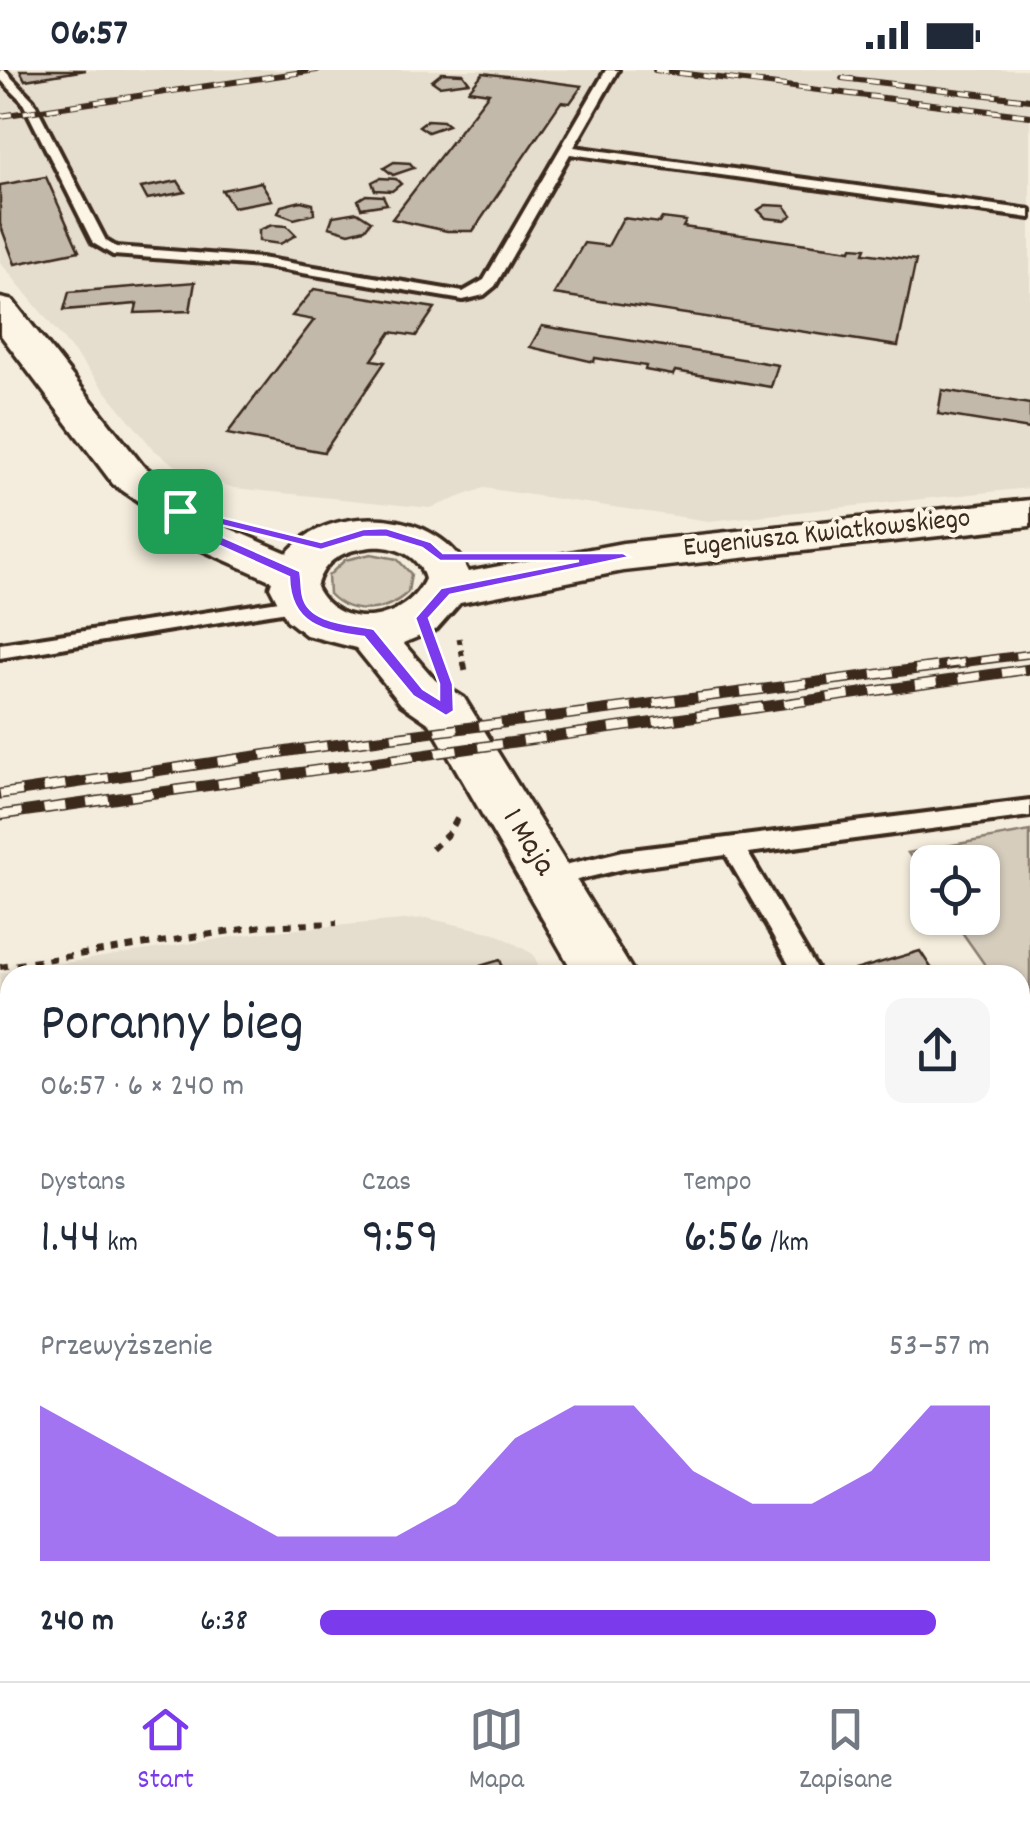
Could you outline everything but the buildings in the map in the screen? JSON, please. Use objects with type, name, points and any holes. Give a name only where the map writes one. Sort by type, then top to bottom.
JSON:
[{"type":"street","points":[[6,327],[128,475],[180,511],[206,535],[305,575],[331,627],[369,633],[435,589],[426,545],[386,532],[352,535],[305,575]]},
{"type":"street","name":"Eugeniusza Kwiatkowskiego","points":[[435,589],[623,557],[1030,513]]},
{"type":"street","name":"1 Maja","points":[[435,589],[446,711]]},
{"type":"street","name":"1 Maja","points":[[369,633],[418,692],[446,711],[600,965]]},
{"type":"lane","points":[[0,72],[27,100],[100,243],[130,255],[221,257],[462,296],[479,292],[490,283],[612,70]]},
{"type":"lane","points":[[566,150],[1030,214]]},
{"type":"lane","points":[[0,651],[305,575]]},
{"type":"lane","points":[[548,878],[623,860],[1030,808]]},
{"type":"lane","points":[[732,846],[802,965]]},
{"type":"path","points":[[13,965],[263,926],[337,923]]},
{"type":"shaded area","points":[[0,70],[1030,70],[1030,488],[709,521],[484,488],[430,508],[234,488],[183,471],[154,450],[0,262]]},
{"type":"shaded area","points":[[371,554],[397,559],[411,574],[408,592],[389,604],[368,610],[348,606],[329,594],[328,576],[345,560]]},
{"type":"shaded area","points":[[1030,831],[1030,965],[985,965],[964,935],[1000,935],[1000,845],[952,845]]},
{"type":"shaded area","points":[[426,918],[495,933],[533,954],[538,965],[52,965],[264,932]]},
{"type":"railway","points":[[0,116],[317,70]]},
{"type":"railway","points":[[655,70],[1030,116]]},
{"type":"railway","points":[[842,78],[1030,100]]},
{"type":"railway","points":[[945,665],[1030,654]]},
{"type":"railway","points":[[0,794],[303,749],[964,663]]},
{"type":"railway","points":[[0,815],[1030,669]]},
{"type":"route","points":[[180,511],[321,546],[363,533],[386,532],[426,545],[440,557],[623,557],[445,591],[422,618],[446,684],[446,711],[418,692],[369,633],[331,627],[304,611],[293,587],[295,574],[206,535],[180,511]]}]
